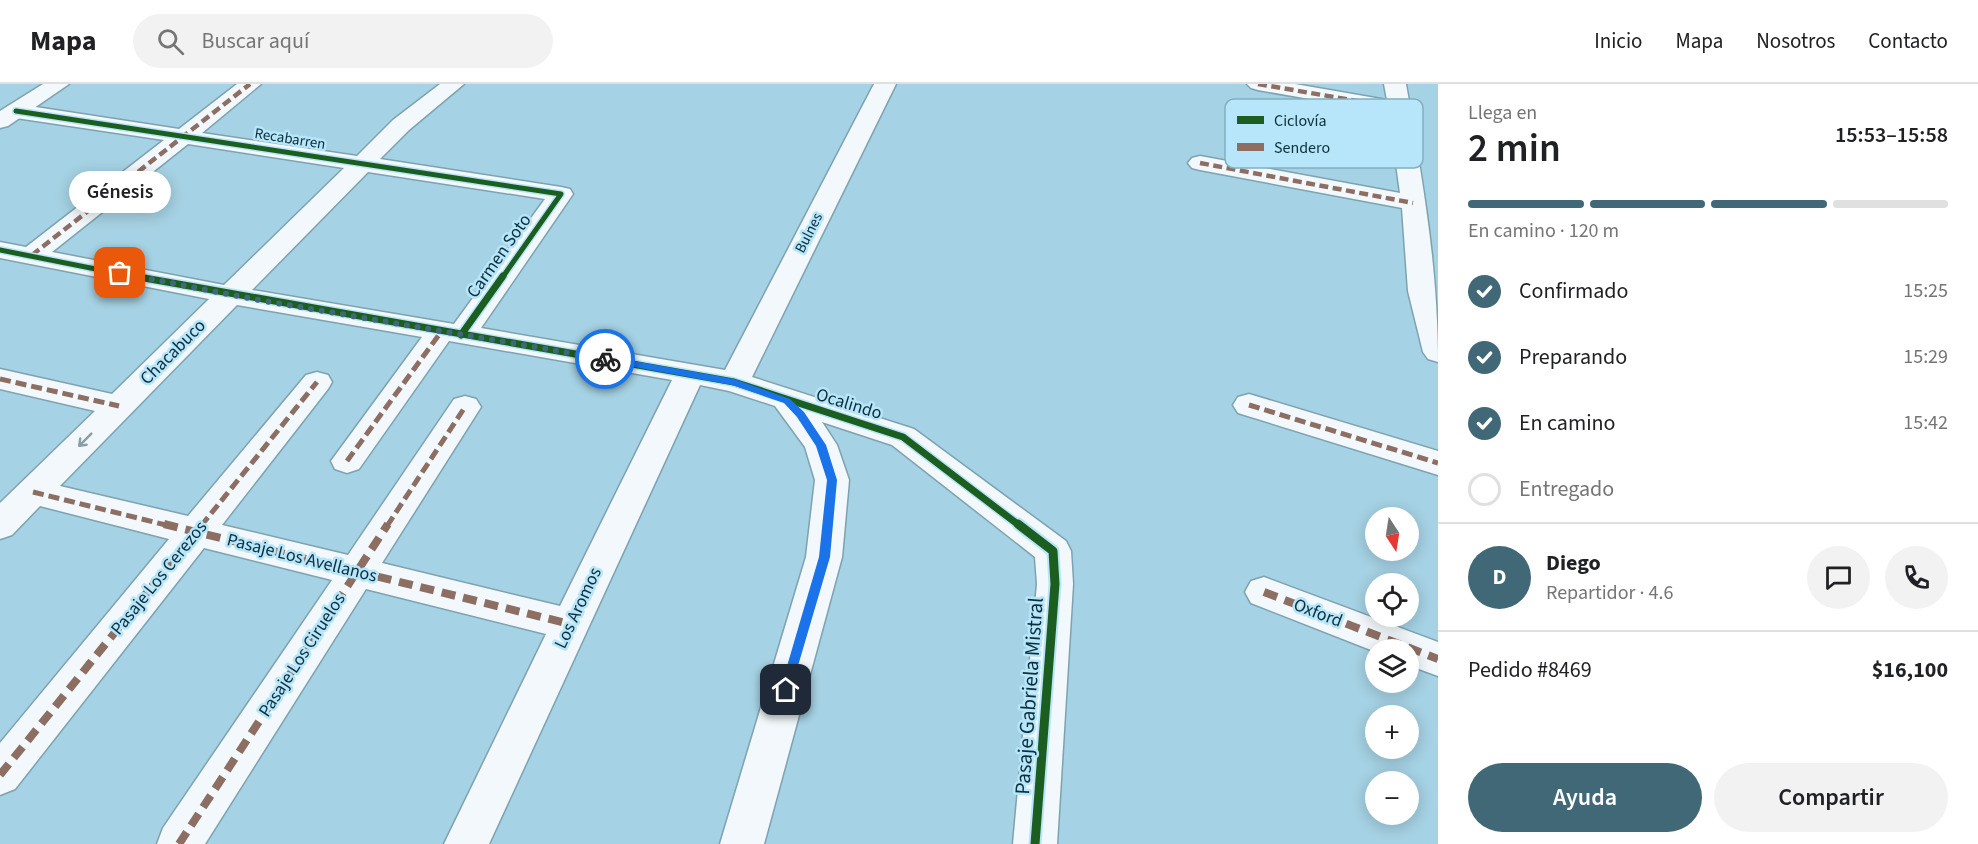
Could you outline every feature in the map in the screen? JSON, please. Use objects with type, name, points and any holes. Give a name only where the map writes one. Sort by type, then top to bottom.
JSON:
[{"type":"street","points":[[8,116],[58,84]]},
{"type":"street","points":[[32,255],[250,84]]},
{"type":"street","name":"Chacabuco","points":[[0,525],[401,125],[453,84]]},
{"type":"street","name":"Bulnes","points":[[734,382],[885,84]]},
{"type":"street","points":[[1258,84],[1397,96]]},
{"type":"street","name":"Recabarren","points":[[8,116],[184,136],[561,194]]},
{"type":"street","points":[[1200,163],[1225,168]]},
{"type":"street","points":[[1227,168],[1413,203]]},
{"type":"street","points":[[1408,168],[1413,203],[1429,240],[1422,291],[1438,352]]},
{"type":"street","name":"Carmen Soto","points":[[347,461],[561,194]]},
{"type":"street","name":"Ocalindo","points":[[0,250],[230,295],[734,382],[787,401],[903,436],[1053,551]]},
{"type":"street","name":"Los Aromos","points":[[466,844],[690,373]]},
{"type":"street","points":[[0,379],[119,406]]},
{"type":"street","name":"Pasaje Los Cerezos","points":[[0,775],[317,382]]},
{"type":"street","points":[[742,844],[824,557],[832,480],[821,445],[801,414],[787,401]]},
{"type":"street","points":[[1249,405],[1438,463]]},
{"type":"street","name":"Pasaje Los Ciruelos","points":[[178,844],[465,406]]},
{"type":"street","name":"Pasaje Los Avellanos","points":[[33,492],[570,624]]},
{"type":"street","name":"Pasaje Gabriela Mistral","points":[[1035,844],[1055,584],[1053,551]]},
{"type":"street","name":"Oxford","points":[[1264,592],[1438,659]]},
{"type":"marked path","points":[[32,255],[250,84]]},
{"type":"marked path","points":[[1258,84],[1346,99]]},
{"type":"marked path","points":[[1200,163],[1225,168]]},
{"type":"marked path","points":[[1227,168],[1413,203]]},
{"type":"marked path","points":[[347,461],[441,332]]},
{"type":"marked path","points":[[0,379],[119,406]]},
{"type":"marked path","points":[[0,775],[317,382]]},
{"type":"marked path","points":[[1249,405],[1438,463]]},
{"type":"marked path","points":[[179,844],[465,407]]},
{"type":"marked path","points":[[33,492],[570,624]]},
{"type":"marked path","points":[[1264,592],[1438,659]]},
{"type":"cycle path","points":[[16,111],[561,194],[461,335]]},
{"type":"cycle path","points":[[0,250],[230,295],[734,382],[903,437],[1053,551],[1055,584],[1035,844]]},
{"type":"way so far","points":[[120,273],[253,299],[605,359]]},
{"type":"place","name":"Génesis","points":[[120,273]]},
{"type":"route","points":[[605,359],[734,382],[787,401],[801,414],[821,445],[832,480],[824,557],[786,690]]}]
